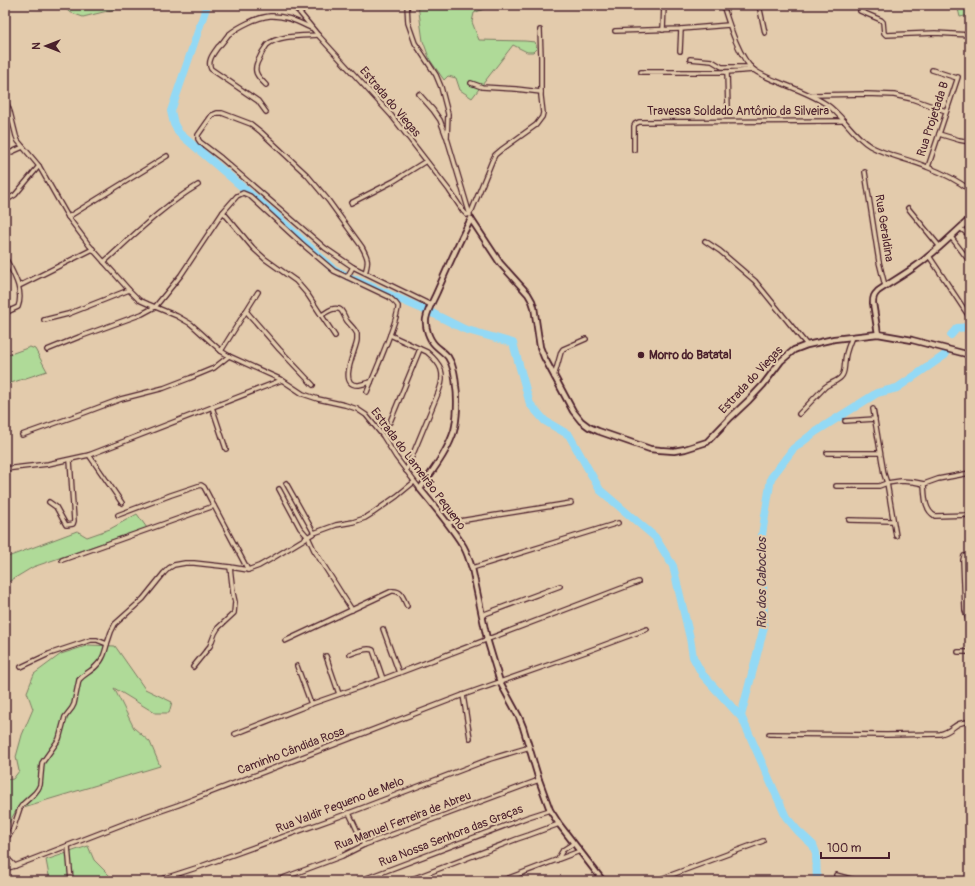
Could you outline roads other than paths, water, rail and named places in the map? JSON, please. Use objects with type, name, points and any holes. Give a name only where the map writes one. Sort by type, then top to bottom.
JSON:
[{"type":"street","name":"Estrada do Viegas","points":[[292,5],[391,115],[465,213],[470,217]]},
{"type":"street","name":"Estrada do Viegas","points":[[407,5],[408,23],[415,43],[436,75],[441,86],[448,114],[447,138],[470,217],[500,263],[528,294],[532,301],[540,347],[544,357],[573,411],[581,421],[589,427],[650,448],[660,450],[680,450],[691,448],[707,442],[763,385],[781,361],[794,350],[807,345],[834,339],[878,334],[912,340],[970,355]]},
{"type":"street","points":[[664,5],[664,30]]},
{"type":"street","points":[[723,5],[729,25],[746,60],[754,70],[810,95],[826,104],[844,120],[857,136],[870,146],[883,152],[928,167],[961,183],[970,190]]},
{"type":"street","points":[[759,5],[765,33]]},
{"type":"street","points":[[860,11],[881,20],[883,22],[884,33],[886,35],[934,33],[970,34]]},
{"type":"street","points":[[266,112],[258,101],[211,69],[209,63],[213,54],[228,35],[256,18],[270,16],[285,17],[296,20],[313,29]]},
{"type":"street","points":[[615,31],[664,30],[729,25]]},
{"type":"street","points":[[680,51],[681,29]]},
{"type":"street","points":[[420,489],[450,441],[456,418],[457,391],[452,362],[447,355],[434,344],[429,335],[426,319],[462,238],[492,161],[500,150],[541,120],[543,113],[541,92],[540,30]]},
{"type":"street","points":[[266,85],[255,70],[256,65],[268,45],[276,40],[286,37],[318,35]]},
{"type":"street","points":[[690,59],[712,61],[722,67],[751,67]]},
{"type":"street","points":[[641,72],[727,72],[754,70]]},
{"type":"street","name":"Rua Projetada B","points":[[928,167],[958,78],[932,70]]},
{"type":"street","points":[[727,72],[728,109]]},
{"type":"street","points":[[471,83],[482,86],[541,92]]},
{"type":"street","points":[[419,94],[440,120],[447,138]]},
{"type":"street","points":[[810,95],[894,95],[912,99],[946,111]]},
{"type":"street","name":"Estrada do Lameirão Pequeno","points":[[5,99],[16,136],[39,166],[68,217],[104,262],[139,300],[177,316],[191,324],[221,351],[282,380],[303,394],[358,409],[366,415],[414,482],[463,545],[472,568],[487,640],[500,682],[520,717],[539,780],[550,810],[603,881]]},
{"type":"street","points":[[365,273],[368,260],[362,247],[328,200],[307,175],[251,124],[222,113],[212,115],[198,135],[200,142],[221,158],[325,248],[353,267],[365,273],[431,306]]},
{"type":"street","name":"Travessa Soldado Antônio da Silveira","points":[[634,150],[634,126],[639,122],[844,120]]},
{"type":"street","points":[[939,134],[970,142]]},
{"type":"street","points":[[5,154],[23,147]]},
{"type":"street","points":[[68,217],[167,156]]},
{"type":"street","points":[[351,203],[394,181],[426,161]]},
{"type":"street","points":[[5,201],[15,195],[39,166]]},
{"type":"street","name":"Rua Geraldina","points":[[865,172],[879,262],[885,286]]},
{"type":"street","points":[[104,262],[165,208],[198,184]]},
{"type":"street","points":[[48,350],[142,314],[155,307],[181,275],[223,212],[240,193],[250,196],[334,271],[389,297],[395,302],[398,307],[398,311],[367,392]]},
{"type":"street","points":[[908,208],[940,247]]},
{"type":"street","points":[[223,212],[253,248],[265,259],[296,281],[308,295],[335,336]]},
{"type":"street","points":[[878,334],[873,298],[874,295],[929,256],[970,219]]},
{"type":"street","points":[[960,228],[970,236]]},
{"type":"street","points":[[951,237],[970,262]]},
{"type":"street","points":[[705,241],[720,251],[755,281],[807,345]]},
{"type":"street","points":[[19,286],[93,249]]},
{"type":"street","points":[[929,256],[970,318]]},
{"type":"street","points":[[5,313],[18,307],[19,286],[7,261]]},
{"type":"street","points":[[347,277],[353,267]]},
{"type":"street","points":[[44,320],[68,314],[129,290]]},
{"type":"street","points":[[221,351],[258,292]]},
{"type":"street","points":[[322,316],[331,309],[338,308],[341,310],[357,337],[349,368],[349,379],[354,385],[371,382]]},
{"type":"street","points":[[246,311],[313,385]]},
{"type":"street","points":[[390,335],[428,352],[441,369],[443,376],[442,383],[406,471]]},
{"type":"street","points":[[799,414],[829,383],[842,377],[846,356],[852,337]]},
{"type":"street","points":[[554,376],[563,349],[586,339]]},
{"type":"street","points":[[390,422],[420,349]]},
{"type":"street","points":[[22,435],[121,399],[164,388],[214,368],[229,356]]},
{"type":"street","points":[[5,469],[48,464],[89,455],[282,380]]},
{"type":"street","points":[[212,407],[226,449]]},
{"type":"street","points":[[873,409],[884,474],[887,482],[892,521],[896,536]]},
{"type":"street","points":[[845,421],[875,419]]},
{"type":"street","points":[[828,453],[880,453]]},
{"type":"street","points":[[89,455],[122,502]]},
{"type":"street","points":[[49,502],[56,507],[66,525],[72,524],[74,521],[70,460]]},
{"type":"street","points":[[836,486],[879,486],[887,482],[901,481],[924,484],[938,479],[970,473]]},
{"type":"street","points":[[286,482],[314,533]]},
{"type":"street","points":[[5,839],[13,829],[20,808],[35,793],[40,785],[42,763],[59,739],[65,717],[74,704],[79,680],[101,660],[115,624],[143,599],[169,568],[174,565],[194,563],[248,570],[258,566],[314,533],[336,525],[365,518],[397,496],[414,482]]},
{"type":"street","points":[[924,484],[927,507],[931,514],[935,516],[970,515]]},
{"type":"street","points":[[118,515],[171,494],[201,485],[204,487],[248,570]]},
{"type":"street","points":[[279,489],[300,528],[308,537],[314,550],[352,610]]},
{"type":"street","points":[[447,523],[571,503]]},
{"type":"street","points":[[62,560],[214,506]]},
{"type":"street","points":[[849,520],[892,521]]},
{"type":"street","points":[[472,568],[618,523]]},
{"type":"street","points":[[970,556],[965,556],[963,558],[965,610],[970,626]]},
{"type":"street","points":[[193,667],[210,646],[218,628],[234,612],[235,602],[230,567]]},
{"type":"street","points":[[235,734],[310,704],[383,679],[638,582]]},
{"type":"street","points":[[482,615],[560,586]]},
{"type":"street","points":[[285,641],[392,591],[398,591],[400,593],[407,606]]},
{"type":"street","points":[[965,610],[970,609]]},
{"type":"street","points":[[383,628],[399,673]]},
{"type":"street","name":"Caminho Cândida Rosa","points":[[5,869],[215,791],[463,695],[647,629]]},
{"type":"street","points":[[21,667],[49,654],[92,640],[97,640],[107,644]]},
{"type":"street","points":[[350,654],[366,649],[372,649],[383,679]]},
{"type":"street","points":[[958,652],[970,652]]},
{"type":"street","points":[[326,656],[339,694]]},
{"type":"street","points":[[297,666],[310,704]]},
{"type":"street","points":[[463,695],[470,738]]},
{"type":"street","points":[[769,734],[940,734],[945,733],[960,723],[970,722]]},
{"type":"street","name":"Rua Valdir Pequeno de Melo","points":[[156,881],[349,813],[490,759],[530,747]]},
{"type":"street","name":"Rua Manuel Ferreira de Abreu","points":[[276,881],[342,856],[364,845],[539,780]]},
{"type":"street","name":"Rua Nossa Senhora das Graças","points":[[359,881],[550,810]]},
{"type":"street","points":[[349,813],[364,845]]},
{"type":"street","points":[[407,881],[559,824]]},
{"type":"street","points":[[655,881],[763,841]]},
{"type":"street","points":[[557,860],[563,850],[574,843]]},
{"type":"street","points":[[68,846],[71,881]]},
{"type":"street","points":[[501,881],[580,851]]},
{"type":"street","points":[[5,856],[16,866]]},
{"type":"street","points":[[836,876],[858,881]]},
{"type":"waterway","points":[[207,5],[171,111],[174,124],[179,133],[275,215],[332,268],[464,329],[513,343],[530,404],[545,421],[569,435],[600,490],[655,537],[673,566],[693,657],[702,674],[742,718],[786,817],[813,845],[816,853],[817,881]]},
{"type":"waterway","name":"Rio dos Caboclos","points":[[951,335],[957,328],[970,327]]},
{"type":"waterway","name":"Rio dos Caboclos","points":[[741,716],[764,627],[762,535],[771,478],[793,449],[815,432],[877,393],[897,388],[945,355]]},
{"type":"place","name":"Morro do Batatal","points":[[641,355]]}]
